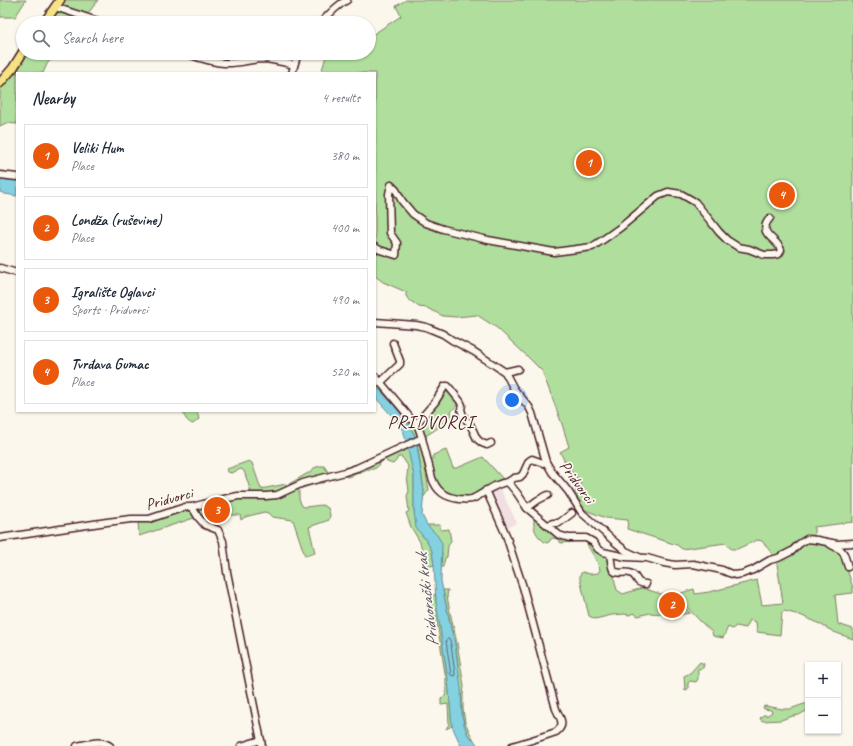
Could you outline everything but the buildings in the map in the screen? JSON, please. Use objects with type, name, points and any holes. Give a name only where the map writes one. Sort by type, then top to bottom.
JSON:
[{"type":"main road","points":[[49,16],[58,4]]},
{"type":"main road","points":[[0,82],[18,60]]},
{"type":"street","points":[[327,16],[345,1]]},
{"type":"street","points":[[58,4],[87,16]]},
{"type":"street","points":[[210,60],[223,63],[238,63],[254,60]]},
{"type":"street","points":[[274,60],[294,65]]},
{"type":"street","points":[[292,72],[296,60]]},
{"type":"street","points":[[0,175],[16,177]]},
{"type":"street","points":[[376,248],[396,255],[396,244],[390,233],[389,194],[391,185],[413,214],[426,223],[443,229],[488,240],[554,252],[592,247],[621,227],[658,196],[668,192],[681,194],[695,202],[727,240],[738,247],[749,249],[764,255],[778,254],[781,250],[780,246],[766,234],[766,222],[770,218]]},
{"type":"street","points":[[0,268],[16,273]]},
{"type":"street","points":[[376,322],[426,327],[443,334],[473,351],[505,372],[518,369]]},
{"type":"street","points":[[380,383],[400,364],[400,360],[393,343]]},
{"type":"street","name":"Pridvorci","points":[[505,372],[514,389],[532,413],[546,462],[552,472],[568,491],[582,513],[626,551],[640,558]]},
{"type":"street","points":[[376,377],[411,419],[418,423]]},
{"type":"street","points":[[492,443],[487,445],[477,439],[470,424],[463,416],[460,401],[448,386],[445,386],[435,402],[418,423],[419,440],[432,478],[434,483],[445,496],[469,500],[496,485],[520,477],[523,474],[529,460],[532,459],[543,463],[546,462]]},
{"type":"street","name":"Pridvorci","points":[[0,538],[107,522],[131,519],[149,519],[185,507],[192,507],[238,496],[277,495],[304,483],[357,468],[419,440]]},
{"type":"street","name":"Pridvorci","points":[[508,482],[527,508],[560,535],[569,538],[586,538],[593,542],[598,549],[603,552],[630,558],[647,558],[670,564],[693,564],[722,570],[729,574],[735,575],[753,570],[770,560],[792,551],[807,539],[837,544],[853,543]]},
{"type":"street","points":[[486,490],[506,535],[516,563],[556,709],[562,723],[559,730],[556,732],[512,746]]},
{"type":"street","points":[[527,508],[548,495]]},
{"type":"street","points":[[192,507],[205,525],[218,530],[223,541],[227,572],[262,743],[241,746]]},
{"type":"street","points":[[548,526],[559,522],[572,513]]},
{"type":"street","name":"Pridvorci","points":[[826,542],[844,554],[848,567]]},
{"type":"street","points":[[610,554],[615,572],[629,572],[636,577],[637,581],[646,584]]},
{"type":"street","points":[[77,746],[101,742],[110,746]]},
{"type":"shaded area","points":[[499,486],[517,523],[505,529],[488,491]]},
{"type":"green space","points":[[0,0],[26,0],[15,17],[0,17]]},
{"type":"green space","points":[[65,0],[98,0],[87,15],[64,7],[62,5]]},
{"type":"green space","points":[[406,0],[853,0],[853,522],[814,527],[814,541],[825,544],[842,553],[853,588],[853,593],[835,595],[838,624],[853,629],[853,639],[834,632],[800,615],[784,611],[782,612],[780,635],[757,632],[756,622],[750,620],[746,628],[736,626],[732,629],[728,627],[723,638],[713,636],[712,632],[684,604],[680,602],[690,613],[677,615],[650,613],[638,616],[634,613],[629,615],[612,615],[595,619],[589,616],[580,575],[582,572],[590,574],[598,573],[600,570],[587,544],[588,540],[608,556],[617,590],[623,594],[642,588],[661,594],[678,594],[694,589],[695,594],[757,580],[762,605],[783,603],[777,564],[770,551],[762,541],[757,540],[737,549],[731,549],[726,543],[682,549],[677,545],[627,529],[628,520],[606,518],[585,510],[574,494],[581,483],[567,466],[560,452],[569,447],[542,371],[497,328],[477,315],[456,317],[443,316],[427,308],[419,307],[408,299],[406,292],[383,282],[376,277],[376,72],[321,72],[325,60],[376,60],[376,32],[401,16],[396,6]]},
{"type":"green space","points":[[57,12],[72,16],[54,16]]},
{"type":"green space","points":[[22,60],[50,60],[43,72],[16,72],[16,124],[6,123],[0,126],[0,87]]},
{"type":"green space","points":[[376,382],[416,427],[419,434],[416,439],[409,425],[376,387]]},
{"type":"green space","points":[[447,388],[450,390],[457,403],[451,412],[453,415],[443,421],[441,426],[424,437],[420,421]]},
{"type":"green space","points":[[183,412],[197,412],[199,419],[193,424],[186,419]]},
{"type":"green space","points":[[417,442],[421,442],[424,453],[423,457],[429,490],[423,498],[424,491]]},
{"type":"green space","points":[[408,446],[414,476],[414,511],[421,534],[432,551],[434,565],[427,567],[425,564],[427,554],[422,550],[420,542],[411,527],[406,513],[409,511],[407,496],[409,491],[407,476],[408,466],[402,457],[398,457],[393,464],[387,462],[384,458]]},
{"type":"green space","points":[[446,450],[453,468],[457,468],[483,457],[504,480],[469,498],[446,495],[435,481],[430,462],[433,459],[433,455]]},
{"type":"green space","points":[[382,459],[383,461],[374,469],[367,469],[352,476],[344,476],[299,489],[299,499],[302,506],[322,505],[328,508],[330,515],[329,520],[309,527],[315,553],[305,556],[293,520],[272,517],[268,513],[264,512],[245,517],[241,520],[240,515],[232,515],[220,518],[220,521],[214,524],[207,524],[198,512],[198,507],[240,498],[265,498]]},
{"type":"green space","points":[[249,461],[252,463],[261,489],[286,484],[286,488],[280,492],[257,495],[247,493],[251,492],[244,471],[241,469],[231,473],[228,472],[227,469]]},
{"type":"green space","points":[[324,466],[330,475],[293,486],[289,484],[310,473],[314,468]]},
{"type":"green space","points":[[189,509],[192,510],[197,517],[139,536],[138,522]]},
{"type":"green space","points":[[535,517],[554,534],[579,539],[572,542],[561,543],[557,539],[553,538],[546,543],[540,538],[534,528]]},
{"type":"green space","points":[[427,525],[440,525],[440,529],[442,530],[449,529],[451,541],[448,546],[447,557],[445,558],[443,567],[441,567],[442,552]]},
{"type":"green space","points":[[443,590],[448,590],[447,596],[457,643],[464,686],[463,709],[465,722],[474,740],[468,735],[462,715],[455,644]]},
{"type":"green space","points":[[435,594],[448,680],[452,726],[446,729],[449,724],[448,704],[441,705],[441,699],[446,695],[446,680],[436,616],[429,611],[427,605],[427,599]]},
{"type":"green space","points":[[700,662],[704,664],[703,668],[698,669],[698,677],[696,682],[690,681],[688,683],[688,689],[685,690],[684,676],[690,673]]},
{"type":"green space","points":[[805,704],[805,712],[799,715],[781,720],[763,721],[760,718],[763,715],[768,715],[772,712],[771,710],[764,709],[763,707],[765,706],[790,709]]},
{"type":"water","points":[[0,176],[16,179],[16,196],[0,192]]},
{"type":"water","points":[[376,387],[398,410],[409,425],[416,439],[424,491],[422,515],[427,525],[437,535],[442,543],[441,581],[455,644],[461,688],[462,715],[468,735],[478,746],[461,746],[452,726],[448,680],[436,602],[432,551],[426,540],[416,528],[414,511],[414,476],[404,433],[399,424],[376,398]]},
{"type":"place","name":"Veliki Hum","points":[[589,163]]},
{"type":"place","name":"Tvrđava Gumac","points":[[782,195]]},
{"type":"place","name":"Igralište Oglavci","points":[[217,510]]},
{"type":"place","name":"Londža (ruševine)","points":[[672,605]]},
{"type":"district","name":"PRIDVORCI","points":[[431,422]]},
{"type":"water label","name":"Pridvorački krak","points":[[427,600]]}]
